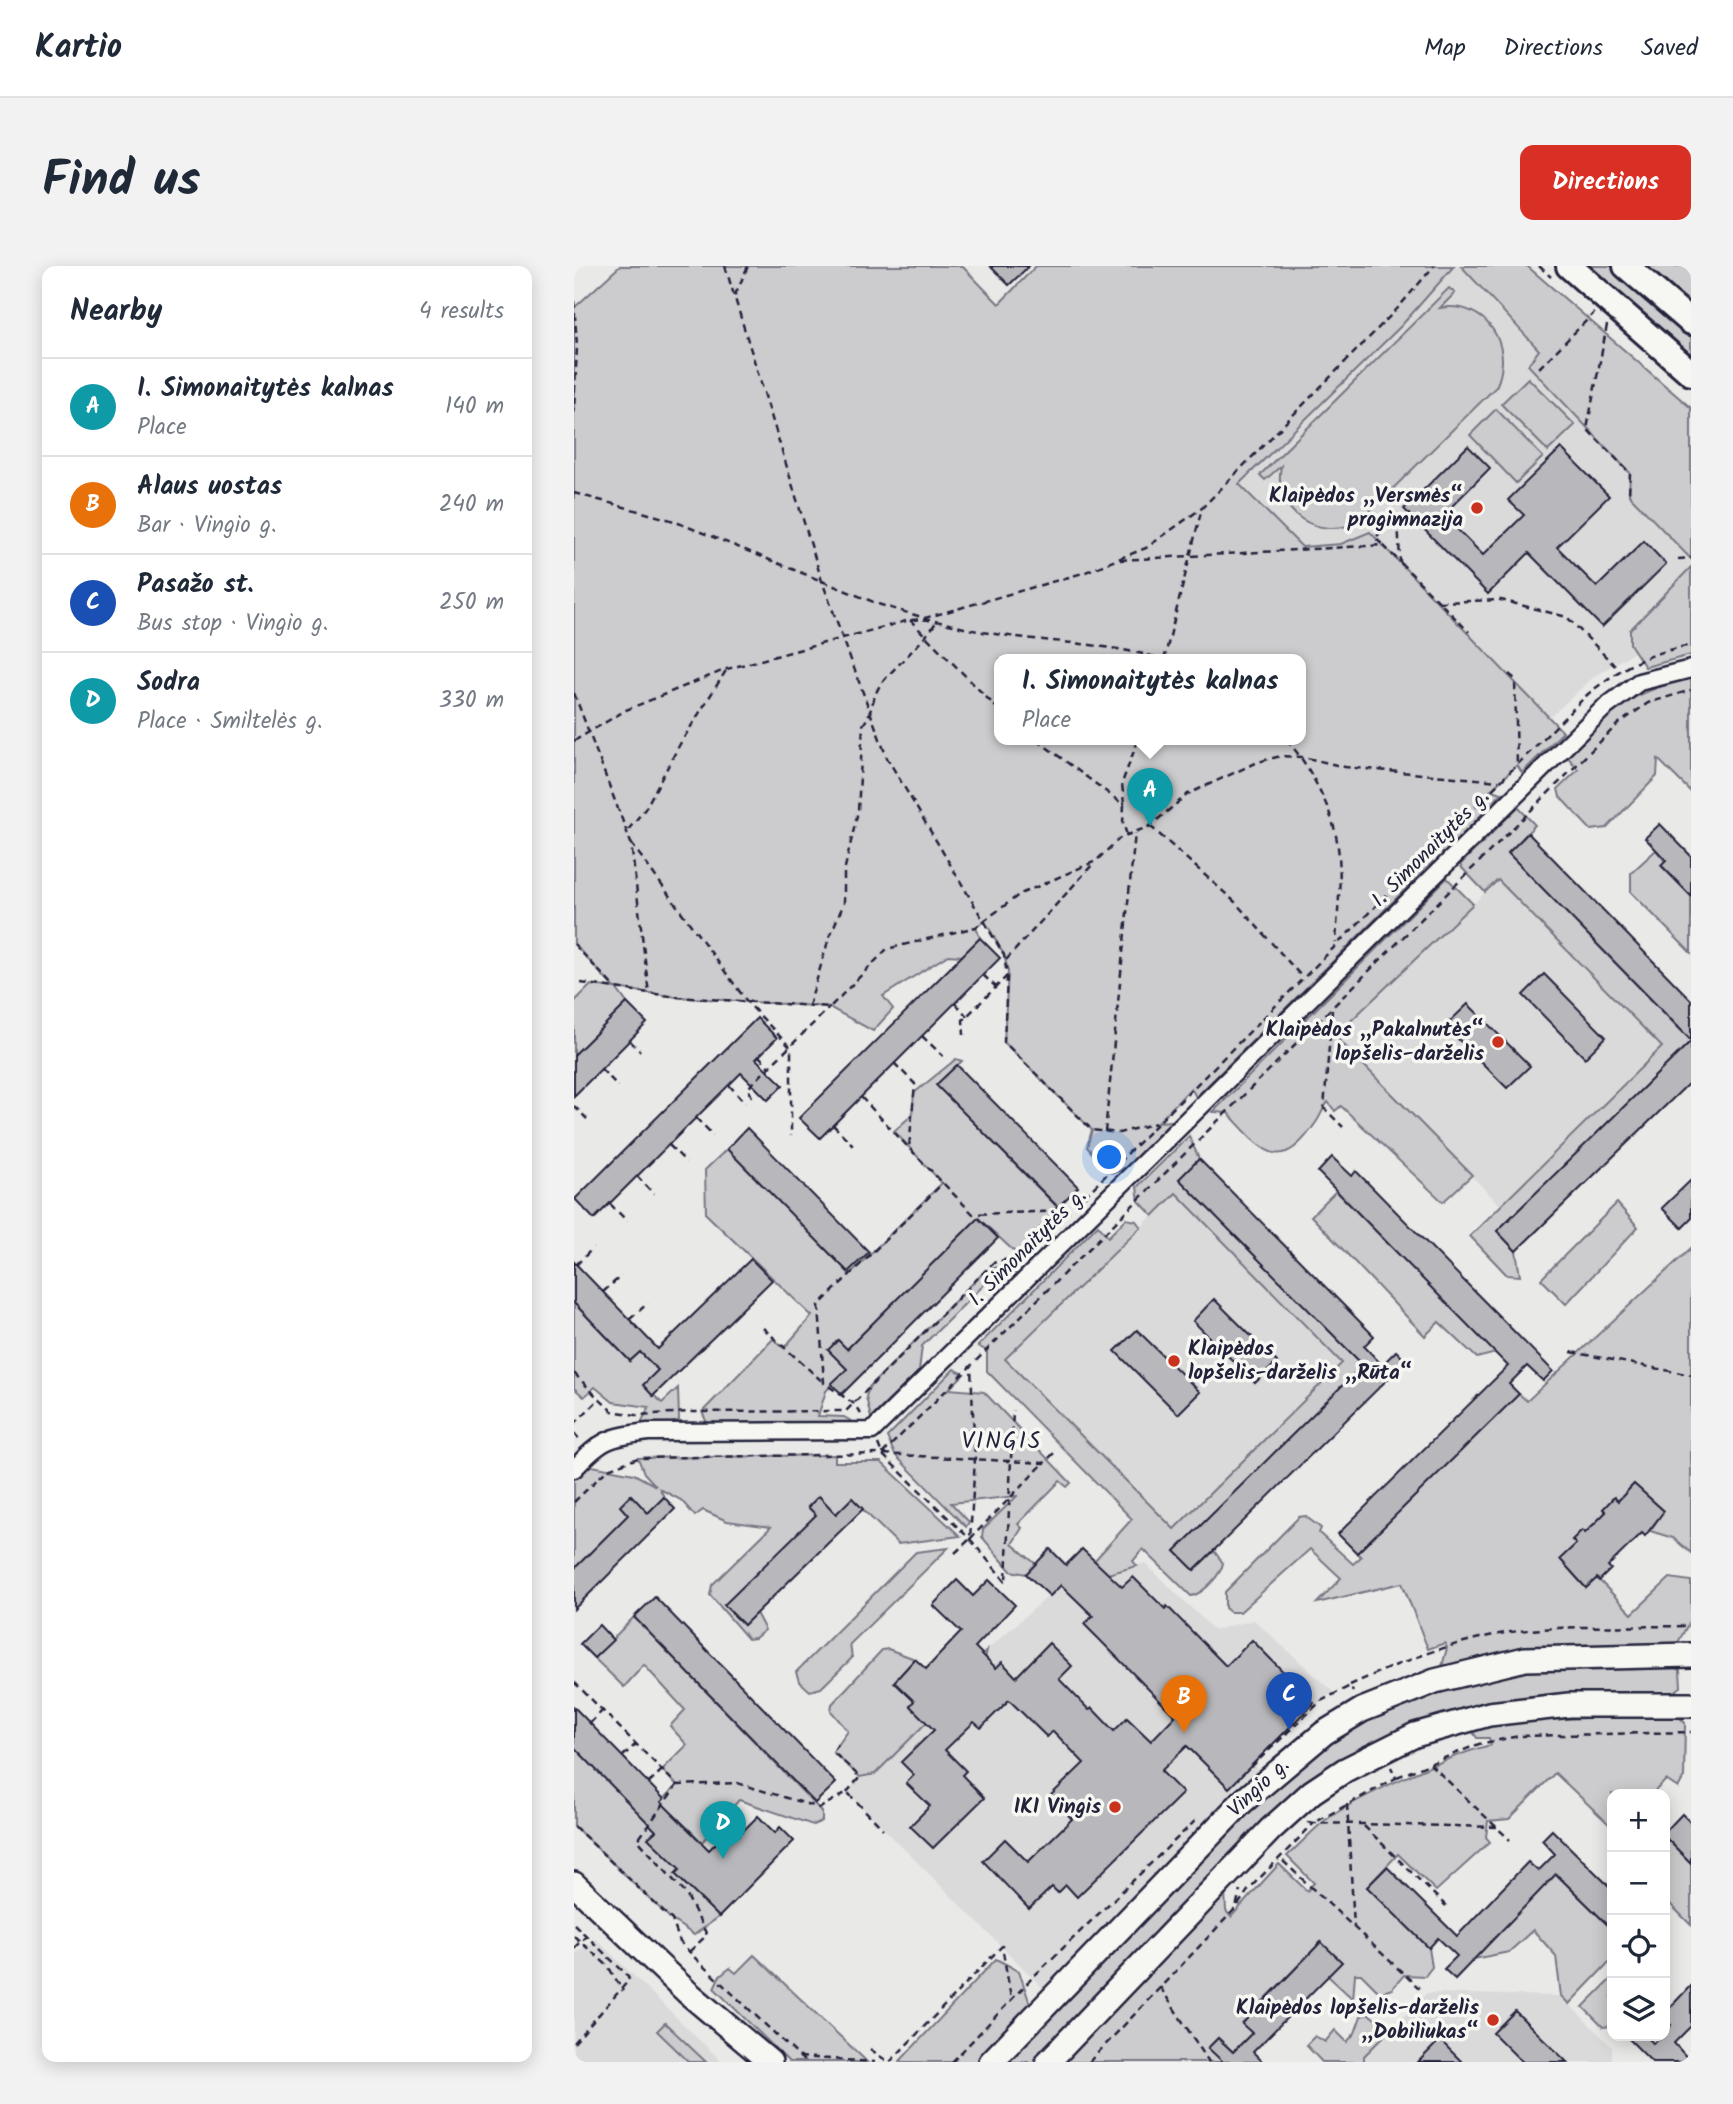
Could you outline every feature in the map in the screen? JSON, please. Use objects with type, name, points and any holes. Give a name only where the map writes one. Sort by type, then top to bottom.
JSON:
[{"type":"main road","points":[[1569,266],[1691,373]]},
{"type":"main road","points":[[1626,266],[1691,322]]},
{"type":"main road","name":"Vingio g.","points":[[992,2062],[1242,1802],[1324,1733],[1362,1710],[1435,1681],[1525,1659],[1691,1655]]},
{"type":"main road","name":"Vingio g.","points":[[1048,2062],[1271,1829],[1312,1792],[1382,1749],[1415,1735],[1476,1718],[1531,1707],[1691,1705]]},
{"type":"main road","points":[[574,1884],[687,1992],[770,2062]]},
{"type":"main road","points":[[687,1992],[750,2062]]},
{"type":"street","name":"I. Simonaitytės g.","points":[[872,1431],[1603,709],[1639,682],[1691,669]]},
{"type":"street","points":[[574,1469],[590,1451],[612,1437],[648,1432],[872,1431]]},
{"type":"path","points":[[725,266],[822,581],[887,758],[985,921],[1005,961],[1007,976],[1004,1042],[1092,1130],[1132,1130],[1157,1123]]},
{"type":"path","points":[[735,295],[748,266]]},
{"type":"path","points":[[574,741],[626,710],[727,669],[841,637],[925,618],[1119,560],[1146,548],[1202,508],[1397,309],[1434,266]]},
{"type":"path","points":[[574,302],[577,346],[574,411]]},
{"type":"path","points":[[1539,368],[1594,313]]},
{"type":"path","points":[[1607,325],[1587,429],[1630,473],[1629,495]]},
{"type":"path","points":[[574,494],[671,520],[881,606],[979,632],[1118,647],[1143,654]]},
{"type":"path","points":[[1166,654],[1202,508]]},
{"type":"path","points":[[1400,562],[1398,516],[1375,537],[1469,632]]},
{"type":"path","points":[[1119,560],[1383,545]]},
{"type":"path","points":[[1678,559],[1691,558]]},
{"type":"path","points":[[1439,602],[1501,600],[1567,617],[1619,669]]},
{"type":"path","points":[[910,620],[994,706]]},
{"type":"path","points":[[809,1006],[829,938],[844,903],[844,872],[858,811],[863,725],[871,715],[879,687],[926,637],[937,621]]},
{"type":"path","points":[[1062,1220],[1336,943],[1588,694],[1619,669],[1650,654],[1691,645]]},
{"type":"path","points":[[627,831],[645,809],[680,744],[727,669]]},
{"type":"path","points":[[1510,674],[1515,679],[1517,765]]},
{"type":"path","points":[[574,693],[591,731],[631,843],[649,994]]},
{"type":"path","points":[[1044,745],[1124,805]]},
{"type":"path","points":[[1127,835],[1123,823],[1122,783],[1136,745]]},
{"type":"path","points":[[1291,745],[1303,757],[1334,820],[1341,857],[1336,943]]},
{"type":"path","points":[[1005,961],[1119,838],[1150,826],[1188,794],[1247,768],[1281,756],[1303,757],[1345,767],[1501,781]]},
{"type":"path","points":[[1150,826],[1235,902],[1302,977]]},
{"type":"path","points":[[1105,1132],[1135,832]]},
{"type":"path","points":[[631,843],[748,1003],[791,1048],[791,1136]]},
{"type":"path","points":[[752,1097],[748,1088],[791,1048],[887,949],[976,927],[1020,894],[1096,861]]},
{"type":"path","points":[[574,944],[615,988]]},
{"type":"path","points":[[984,975],[996,987]]},
{"type":"path","points":[[964,1035],[963,1020],[1007,976]]},
{"type":"path","points":[[581,983],[649,994],[830,1007]]},
{"type":"path","points":[[955,1003],[967,1016]]},
{"type":"path","points":[[1332,1010],[1324,1108],[1343,1127]]},
{"type":"path","points":[[922,1036],[943,1056]]},
{"type":"path","points":[[629,1041],[640,1051]]},
{"type":"path","points":[[759,1056],[770,1068]]},
{"type":"path","points":[[894,1063],[915,1084],[909,1147]]},
{"type":"path","points":[[601,1069],[618,1086]]},
{"type":"path","points":[[729,1085],[746,1103]]},
{"type":"path","points":[[861,1097],[973,1214],[1070,1211]]},
{"type":"path","points":[[574,1106],[587,1119]]},
{"type":"path","points":[[696,1118],[713,1135]]},
{"type":"path","points":[[833,1125],[853,1145]]},
{"type":"path","points":[[669,1145],[686,1162]]},
{"type":"path","points":[[638,1176],[654,1194]]},
{"type":"path","points":[[824,1383],[819,1305],[943,1182]]},
{"type":"path","points":[[610,1204],[627,1221]]},
{"type":"path","points":[[576,1265],[593,1248]]},
{"type":"path","points":[[574,1373],[612,1411],[636,1415],[846,1411],[993,1263],[1028,1254]]},
{"type":"path","points":[[603,1292],[621,1276]]},
{"type":"path","points":[[630,1320],[648,1303]]},
{"type":"path","points":[[763,1328],[824,1383],[853,1403],[872,1431],[882,1454],[970,1539],[1006,1582],[1013,1410]]},
{"type":"path","points":[[1571,1352],[1691,1375]]},
{"type":"path","points":[[970,1539],[975,1459],[971,1367]]},
{"type":"path","points":[[574,1424],[599,1399]]},
{"type":"path","points":[[956,1553],[1055,1452]]},
{"type":"path","points":[[882,1454],[1044,1463]]},
{"type":"path","points":[[574,1682],[677,1785],[737,1783],[820,1808],[847,1792],[860,1777],[833,1752],[838,1744]]},
{"type":"path","points":[[1250,1768],[1321,1700],[1334,1693],[1350,1686],[1362,1710]]},
{"type":"path","points":[[590,1723],[603,1710]]},
{"type":"path","points":[[1091,2061],[1236,1908],[1249,1889],[1314,1823],[1347,1804],[1396,1778],[1479,1744],[1519,1736],[1691,1732]]},
{"type":"path","points":[[623,1756],[636,1744]]},
{"type":"path","points":[[1382,1749],[1396,1778]]},
{"type":"path","points":[[1430,1764],[1510,1840]]},
{"type":"path","points":[[649,1783],[662,1770]]},
{"type":"path","points":[[677,1785],[638,1840],[686,1894],[707,1935],[689,1952]]},
{"type":"path","points":[[847,1792],[883,1829]]},
{"type":"path","points":[[1347,1804],[1354,1929]]},
{"type":"path","points":[[1305,1821],[1348,1826],[1497,1827]]},
{"type":"path","points":[[574,1826],[672,1920],[680,1942],[689,1952],[805,2062]]},
{"type":"path","points":[[1364,1826],[1446,1906]]},
{"type":"path","points":[[952,2062],[1011,2000],[1187,1828]]},
{"type":"path","points":[[1283,1861],[1420,1989]]},
{"type":"path","points":[[1236,1908],[1241,1884]]},
{"type":"path","points":[[574,1924],[628,1976],[623,1991],[574,2043]]},
{"type":"path","points":[[574,1936],[608,1966],[623,1991]]},
{"type":"path","points":[[574,1948],[586,1936]]},
{"type":"path","points":[[870,2049],[889,2062],[1002,1946],[1011,2000]]},
{"type":"path","points":[[1160,1987],[1209,2062]]},
{"type":"path","points":[[799,2057],[875,2062]]},
{"type":"shaded area","points":[[620,266],[962,266],[999,304],[1036,266],[1454,266],[1401,326],[1239,484],[1302,547],[1341,544],[1370,532],[1563,732],[1522,773],[1517,765],[1491,790],[1502,793],[1443,855],[1435,843],[1421,859],[1433,862],[1196,1097],[1191,1088],[1158,1122],[1172,1121],[1127,1167],[1114,1173],[1108,1172],[1087,1147],[1092,1130],[1004,1042],[1008,971],[1004,955],[985,921],[976,927],[980,938],[962,956],[948,955],[883,996],[893,1009],[873,1031],[829,1007],[677,997],[616,988],[627,1003],[574,1055],[574,1002],[591,985],[614,988],[574,944],[574,308]]},
{"type":"shaded area","name":"Klaipėdos „Versmės“ progimnazija","points":[[1454,266],[1527,266],[1691,408],[1691,634],[1643,647],[1596,675],[1549,718],[1371,533],[1341,544],[1302,547],[1239,484],[1401,326]]},
{"type":"shaded area","points":[[1461,266],[1527,266],[1691,408],[1691,559],[1629,495],[1630,473],[1528,365],[1539,350]]},
{"type":"shaded area","points":[[1583,266],[1613,266],[1691,334],[1691,360]]},
{"type":"shaded area","points":[[1640,266],[1691,266],[1691,311]]},
{"type":"shaded area","points":[[1449,288],[1455,293],[1440,308],[1457,307],[1471,311],[1493,330],[1499,342],[1501,372],[1496,387],[1359,522],[1328,528],[1301,519],[1284,497],[1280,483],[1281,466],[1265,480],[1260,475]]},
{"type":"shaded area","points":[[1528,378],[1575,425],[1548,451],[1501,404]]},
{"type":"shaded area","points":[[1496,409],[1543,457],[1516,483],[1470,435]]},
{"type":"shaded area","points":[[1691,567],[1691,655],[1645,667],[1630,644],[1630,630]]},
{"type":"shaded area","points":[[1691,678],[1691,792],[1658,759],[1657,776],[1607,828],[1591,830],[1560,797],[1558,789],[1578,770],[1568,757],[1609,715],[1635,697]]},
{"type":"shaded area","points":[[1518,807],[1535,825],[1508,853],[1691,1041],[1497,1231],[1516,1251],[1520,1276],[1507,1275],[1470,1236],[1662,1047],[1498,880],[1485,892],[1460,865]]},
{"type":"shaded area","points":[[1656,850],[1665,861],[1661,866],[1691,896],[1691,953],[1631,892],[1631,873]]},
{"type":"shaded area","points":[[1447,878],[1473,904],[1335,1036],[1472,1175],[1443,1202],[1341,1106],[1335,1111],[1328,1102],[1304,1139],[1292,1149],[1281,1153],[1262,1147],[1228,1113],[1213,1112]]},
{"type":"shaded area","name":"Klaipėdos „Pakalnutės“ lopšelis-darželis","points":[[1498,880],[1662,1047],[1500,1205],[1335,1036]]},
{"type":"shaded area","points":[[956,1059],[962,1061],[937,1085],[1057,1207],[1021,1251],[1016,1253],[978,1218],[847,1349],[828,1350],[847,1369],[826,1391],[818,1416],[844,1417],[856,1424],[707,1423],[702,1412],[773,1339],[784,1348],[812,1316],[706,1214],[705,1170],[727,1149],[850,1274],[942,1183],[894,1131],[912,1115],[914,1093]]},
{"type":"shaded area","points":[[1189,1136],[1199,1159],[1179,1179],[1363,1365],[1175,1551],[1194,1570],[1214,1551],[1223,1563],[1211,1583],[1191,1596],[1143,1549],[1133,1561],[1137,1566],[1108,1574],[1094,1561],[1132,1519],[987,1371],[987,1351],[978,1346],[1098,1225],[1108,1237],[1126,1219],[1136,1221],[1141,1227],[1005,1359],[1174,1529],[1342,1363],[1176,1193],[1153,1216],[1139,1201],[1137,1187]]},
{"type":"shaded area","points":[[1336,1191],[1496,1353],[1477,1358],[1439,1322],[1425,1336],[1311,1216]]},
{"type":"shaded area","name":"Klaipėdos lopšelis-darželis „Rūta“","points":[[1176,1193],[1343,1362],[1174,1529],[1005,1359]]},
{"type":"shaded area","points":[[1617,1203],[1638,1227],[1566,1304],[1541,1279]]},
{"type":"shaded area","points":[[1691,1248],[1691,1553],[1673,1538],[1650,1531],[1664,1511],[1634,1484],[1618,1501],[1614,1498],[1603,1509],[1606,1512],[1585,1533],[1572,1540],[1576,1544],[1560,1559],[1586,1588],[1597,1578],[1632,1614],[1670,1578],[1691,1581],[1691,1619],[1677,1644],[1536,1647],[1441,1670],[1447,1648],[1445,1643],[1428,1649],[1402,1583],[1317,1603],[1341,1578],[1310,1549],[1240,1612],[1230,1612],[1225,1608],[1225,1592],[1299,1517],[1305,1516],[1321,1528],[1319,1533],[1353,1564],[1361,1557],[1357,1553],[1519,1394],[1527,1401]]},
{"type":"shaded area","points":[[1007,1264],[1018,1276],[995,1274],[922,1346],[919,1371],[871,1418],[866,1397],[869,1387],[985,1271]]},
{"type":"shaded area","points":[[574,1303],[630,1361],[640,1352],[658,1370],[643,1385],[662,1403],[678,1388],[679,1420],[674,1423],[641,1423],[649,1407],[613,1402],[595,1387],[584,1397],[574,1388]]},
{"type":"shaded area","points":[[954,1369],[964,1374],[949,1389],[984,1392],[1071,1483],[1067,1487],[1060,1481],[1018,1524],[1022,1528],[1012,1544],[1036,1564],[1026,1574],[1011,1571],[982,1537],[983,1529],[1017,1496],[951,1503],[969,1522],[966,1527],[895,1455],[887,1437]]},
{"type":"shaded area","points":[[835,1455],[835,1462],[881,1462],[960,1536],[898,1544],[852,1499],[836,1514],[819,1496],[808,1507],[816,1515],[725,1606],[744,1625],[756,1613],[765,1630],[755,1638],[748,1639],[710,1595],[712,1585],[771,1527],[727,1521],[703,1510],[695,1516],[681,1500],[660,1489],[664,1497],[648,1513],[631,1496],[628,1515],[574,1569],[574,1479],[587,1465],[634,1474],[656,1486],[644,1473],[638,1458]]},
{"type":"shaded area","points":[[948,1548],[850,1644],[852,1658],[821,1688],[810,1691],[799,1681],[796,1672],[916,1552]]},
{"type":"shaded area","points":[[1145,1563],[1214,1630],[1254,1620],[1334,1693],[1321,1701],[1257,1761],[1256,1776],[1048,1985],[1046,1991],[847,1792],[860,1777],[875,1774],[921,1717],[910,1706],[914,1702],[894,1682],[915,1659],[926,1669],[960,1633],[982,1654],[1061,1585],[1080,1603],[1108,1574]]},
{"type":"shaded area","points":[[634,1617],[822,1812],[822,1821],[813,1825],[739,1800],[702,1842],[673,1814],[649,1838],[680,1869],[675,1874],[719,1917],[694,1935],[672,1920],[574,1826],[574,1747],[644,1818],[677,1785],[662,1770],[687,1745],[670,1726],[685,1710],[644,1665],[624,1687],[594,1658]]},
{"type":"shaded area","points":[[888,1649],[915,1659],[894,1682],[914,1701],[910,1706],[921,1717],[987,1650],[984,1664],[875,1774],[860,1777],[833,1752],[848,1731],[831,1711],[832,1704],[882,1650]]},
{"type":"shaded area","points":[[1671,1665],[1680,1670],[1681,1687],[1670,1694],[1557,1696],[1514,1700],[1432,1719],[1356,1751],[1333,1765],[1035,2062],[1006,2062],[1249,1807],[1322,1745],[1371,1717],[1457,1684],[1523,1668]]},
{"type":"shaded area","points":[[1676,1714],[1685,1723],[1684,1777],[1678,1788],[1666,1780],[1657,1789],[1607,1789],[1607,1822],[1555,1773],[1509,1819],[1488,1821],[1486,1837],[1490,1842],[1436,1891],[1398,1854],[1367,1887],[1429,1948],[1432,1967],[1425,1976],[1404,1975],[1392,1989],[1380,1993],[1361,1974],[1355,1974],[1353,1999],[1328,1976],[1321,1942],[1242,2023],[1252,2033],[1233,2052],[1218,2038],[1209,2047],[1223,2062],[1062,2062],[1225,1891],[1226,1911],[1231,1917],[1279,1864],[1307,1891],[1314,1883],[1287,1856],[1323,1822],[1379,1789],[1429,1767],[1491,1745],[1489,1738],[1477,1738],[1470,1728],[1500,1722]]},
{"type":"shaded area","points":[[1670,1842],[1691,1863],[1691,1925],[1670,1904]]},
{"type":"shaded area","points":[[1556,1874],[1607,1924],[1607,1964],[1569,2004],[1561,1996],[1556,1956],[1533,1930],[1509,1952],[1474,1959]]},
{"type":"shaded area","points":[[596,1939],[722,2062],[574,2062],[574,1954]]},
{"type":"shaded area","points":[[754,1955],[867,2062],[789,2062],[714,1988],[719,1977],[730,1968],[736,1973]]},
{"type":"shaded area","points":[[996,1959],[1019,1971],[1030,2004],[979,2062],[899,2062]]},
{"type":"shaded area","points":[[1607,1983],[1607,2027],[1603,2027],[1583,2007]]},
{"type":"shaded area","name":"Klaipėdos lopšelis-darželis „Dobiliukas“","points":[[1427,1993],[1561,1996],[1612,2047],[1612,2062],[1364,2062],[1364,2056]]},
{"type":"shaded area","points":[[1369,2014],[1389,2031],[1364,2056],[1364,2062],[1322,2062],[1306,2045],[1315,2036],[1325,2042],[1335,2030],[1347,2042],[1355,2033],[1361,2016]]},
{"type":"shaded area","points":[[665,2023],[706,2062],[689,2062],[657,2031]]},
{"type":"building","points":[[990,266],[1029,266],[1009,285]]},
{"type":"building","points":[[1468,446],[1490,468],[1443,515],[1483,555],[1524,515],[1508,500],[1561,448],[1609,496],[1557,547],[1597,587],[1644,541],[1666,564],[1602,627],[1529,553],[1488,594],[1404,509]]},
{"type":"building","points":[[1660,824],[1691,856],[1691,896],[1661,865],[1666,860],[1645,838]]},
{"type":"building","points":[[1528,833],[1691,1000],[1691,1040],[1508,853]]},
{"type":"building","points":[[980,938],[1000,958],[820,1138],[799,1118]]},
{"type":"building","points":[[1544,974],[1606,1037],[1585,1058],[1523,995]]},
{"type":"building","points":[[627,1003],[647,1023],[574,1096],[574,1055]]},
{"type":"building","points":[[1468,1004],[1530,1066],[1507,1088],[1445,1026]]},
{"type":"building","points":[[757,1018],[777,1038],[756,1059],[783,1085],[768,1100],[741,1073],[594,1219],[575,1199]]},
{"type":"building","points":[[1691,1041],[1691,1081],[1516,1251],[1497,1231]]},
{"type":"building","points":[[957,1065],[1078,1187],[1058,1207],[936,1085]]},
{"type":"building","points":[[747,1128],[869,1252],[848,1272],[727,1149]]},
{"type":"building","points":[[1332,1157],[1352,1176],[1356,1171],[1553,1371],[1543,1381],[1527,1366],[1509,1384],[1519,1394],[1357,1553],[1338,1534],[1508,1366],[1318,1172]]},
{"type":"building","points":[[1199,1159],[1374,1336],[1364,1346],[1382,1365],[1396,1351],[1406,1361],[1194,1570],[1175,1551],[1363,1365],[1179,1179]]},
{"type":"building","points":[[1691,1180],[1691,1219],[1682,1228],[1662,1208]]},
{"type":"building","points":[[978,1218],[998,1238],[842,1394],[831,1384],[847,1369],[828,1350],[838,1340],[847,1349]]},
{"type":"building","points":[[751,1259],[772,1280],[653,1396],[643,1385],[658,1370],[640,1352],[630,1361],[574,1303],[574,1262],[658,1349]]},
{"type":"building","points":[[1214,1299],[1277,1362],[1255,1383],[1193,1321]]},
{"type":"building","points":[[1137,1330],[1200,1392],[1178,1414],[1115,1351]]},
{"type":"building","points":[[1634,1484],[1664,1511],[1645,1536],[1642,1533],[1608,1566],[1611,1569],[1599,1581],[1597,1578],[1586,1588],[1560,1559],[1576,1544],[1572,1540],[1582,1530],[1585,1533],[1606,1512],[1603,1509],[1614,1497],[1618,1501]]},
{"type":"building","points":[[631,1495],[648,1513],[664,1497],[675,1509],[574,1609],[574,1569],[628,1515],[620,1506]]},
{"type":"building","points":[[819,1496],[836,1514],[852,1498],[863,1509],[744,1625],[724,1605],[816,1515],[808,1507]]},
{"type":"building","points":[[1050,1549],[1066,1565],[1082,1549],[1122,1587],[1133,1577],[1165,1609],[1167,1606],[1226,1666],[1252,1640],[1314,1703],[1229,1788],[1187,1746],[1161,1771],[1183,1793],[1077,1897],[1066,1885],[1058,1893],[1052,1887],[1029,1909],[983,1861],[1005,1839],[1028,1862],[1072,1819],[1050,1796],[1084,1763],[1053,1731],[1047,1737],[1009,1700],[981,1728],[974,1722],[945,1750],[966,1771],[962,1775],[984,1798],[933,1848],[910,1826],[930,1806],[906,1783],[914,1775],[901,1762],[934,1730],[910,1706],[914,1701],[894,1682],[915,1659],[926,1669],[961,1632],[933,1605],[957,1580],[973,1596],[989,1580],[1015,1605],[975,1647],[996,1668],[1002,1662],[1016,1677],[1049,1643],[1072,1666],[1059,1679],[1089,1710],[1092,1708],[1114,1731],[1127,1718],[1151,1741],[1175,1716],[1084,1624],[1093,1616],[1061,1585],[1050,1596],[1026,1574]]},
{"type":"building","points":[[655,1597],[836,1783],[815,1803],[634,1617]]},
{"type":"building","points":[[599,1625],[613,1640],[594,1658],[580,1644]]},
{"type":"building","points":[[574,1707],[664,1799],[661,1802],[709,1850],[731,1828],[738,1836],[758,1816],[775,1833],[780,1827],[794,1841],[719,1917],[675,1874],[680,1869],[648,1838],[656,1831],[574,1747]]},
{"type":"building","points":[[1682,1814],[1691,1823],[1691,1863],[1670,1842],[1670,1827]]},
{"type":"building","points":[[1552,1830],[1607,1884],[1607,1924],[1556,1874],[1455,1979],[1444,1969],[1457,1956],[1438,1938],[1429,1948],[1367,1887],[1387,1867],[1457,1936],[1528,1862],[1538,1871],[1555,1854],[1542,1840]]},
{"type":"building","points":[[1321,1942],[1342,1962],[1253,2052],[1263,2062],[1223,2062],[1208,2048],[1218,2038],[1233,2052],[1252,2033],[1242,2024]]},
{"type":"building","points":[[1691,1985],[1691,2026],[1674,2043],[1691,2062],[1652,2062],[1631,2041],[1670,2041],[1670,2008]]},
{"type":"building","points":[[1515,2011],[1567,2062],[1523,2062],[1516,2056],[1493,2033]]},
{"type":"building","points":[[1440,2040],[1462,2062],[1418,2062]]},
{"type":"place","name":"Klaipėdos „Versmės“ progimnazija","points":[[1477,508]]},
{"type":"place","name":"I. Simonaitytės kalnas","points":[[1150,826]]},
{"type":"place","name":"Klaipėdos „Pakalnutės“ lopšelis-darželis","points":[[1498,1042]]},
{"type":"place","name":"Klaipėdos lopšelis-darželis „Rūta“","points":[[1174,1361]]},
{"type":"place","name":"Pasažo st.","points":[[1289,1730]]},
{"type":"place","name":"Alaus uostas","points":[[1184,1733]]},
{"type":"place","name":"IKI Vingis","points":[[1115,1807]]},
{"type":"place","name":"Sodra","points":[[723,1859]]},
{"type":"place","name":"Klaipėdos lopšelis-darželis „Dobiliukas“","points":[[1493,2020]]},
{"type":"district","name":"VINGIS","points":[[1002,1442]]}]
